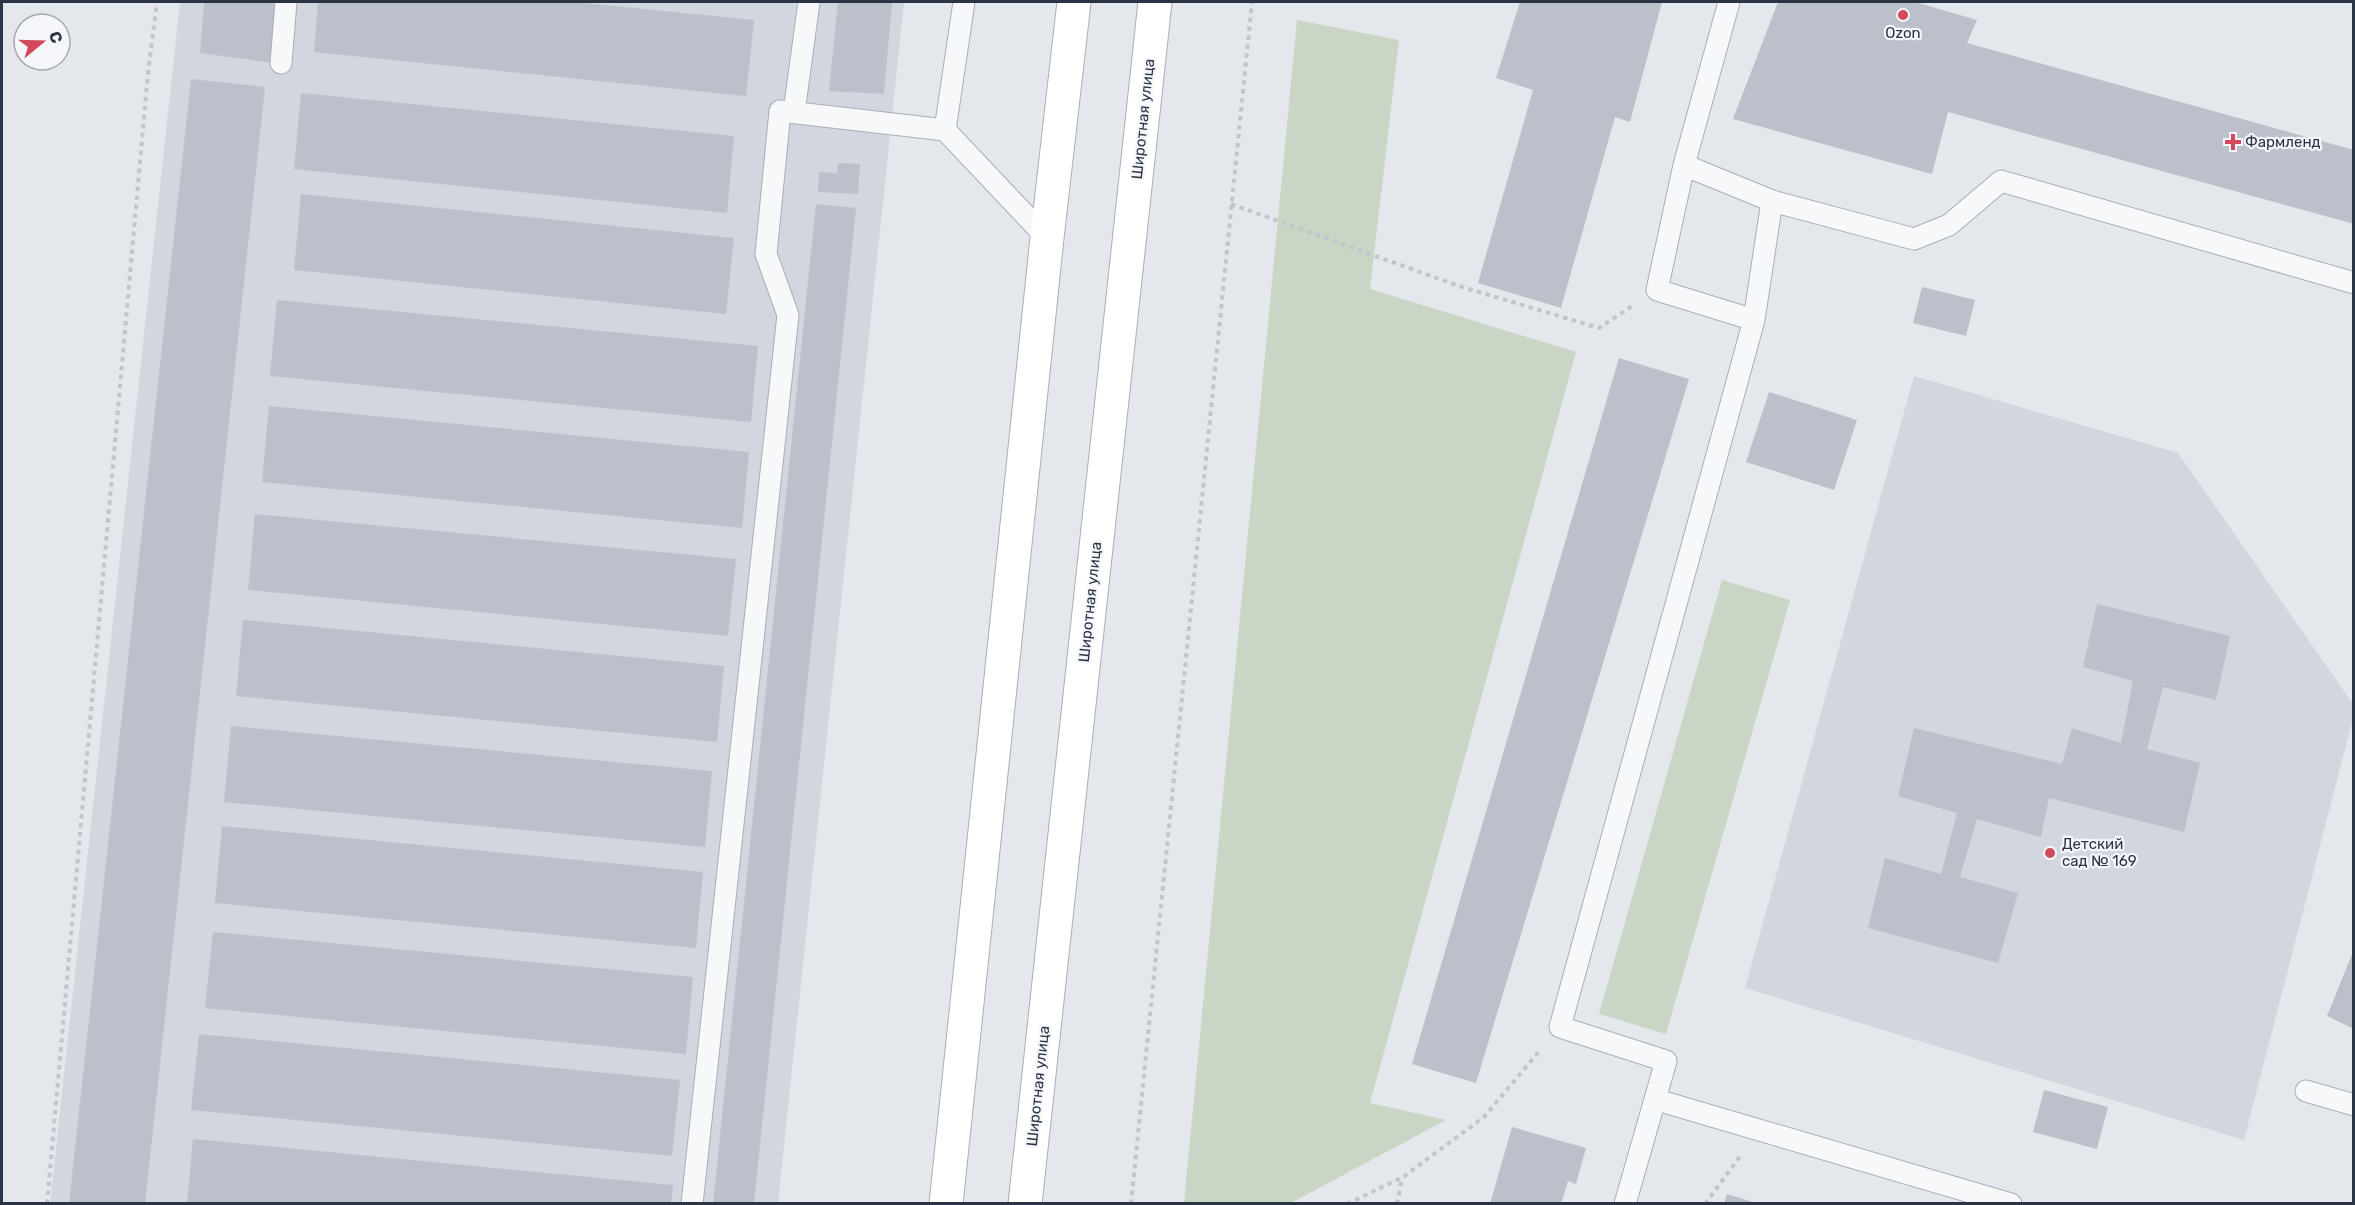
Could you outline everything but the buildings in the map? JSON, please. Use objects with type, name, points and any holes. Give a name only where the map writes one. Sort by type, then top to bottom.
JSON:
[{"type":"main road","points":[[946,1203],[1047,238],[1074,2]]},
{"type":"main road","name":"Широтная улица","points":[[1025,1203],[1155,2]]},
{"type":"lane","points":[[281,63],[286,2]]},
{"type":"lane","points":[[794,112],[809,2]]},
{"type":"lane","points":[[945,130],[964,2]]},
{"type":"lane","points":[[1729,2],[1684,165],[1657,290],[1754,320]]},
{"type":"lane","points":[[692,1203],[788,315],[766,254],[780,111],[864,123],[945,130],[1047,238]]},
{"type":"lane","points":[[1684,165],[1772,201],[1914,239],[1949,225],[2001,181],[2354,283]]},
{"type":"lane","points":[[1625,1203],[1657,1100],[1666,1061],[1560,1027],[1754,320],[1772,201]]},
{"type":"lane","points":[[2306,1091],[2354,1104]]},
{"type":"lane","points":[[1657,1100],[2011,1203]]},
{"type":"path","points":[[47,1203],[148,73],[157,2]]},
{"type":"path","points":[[1131,1203],[1252,2]]},
{"type":"path","points":[[1231,204],[1459,286],[1599,328],[1657,290]]},
{"type":"path","points":[[1347,1203],[1402,1177],[1484,1117],[1560,1027]]},
{"type":"path","points":[[1706,1203],[1759,1130]]},
{"type":"path","points":[[1397,1203],[1402,1177]]},
{"type":"shaded area","points":[[180,2],[904,2],[778,1203],[50,1204]]},
{"type":"shaded area","name":"Детский сад № 169","points":[[1914,376],[2178,453],[2353,704],[2353,718],[2244,1140],[1745,988]]},
{"type":"green space","points":[[1297,20],[1399,40],[1370,289],[1576,352],[1370,1103],[1446,1120],[1291,1203],[1184,1203]]},
{"type":"green space","points":[[1722,580],[1790,600],[1666,1034],[1599,1014]]},
{"type":"place","name":"Ozon","points":[[1903,15]]},
{"type":"place","name":"Фармленд","points":[[2233,142]]},
{"type":"place","name":"Детский сад № 169","points":[[2050,853]]}]
